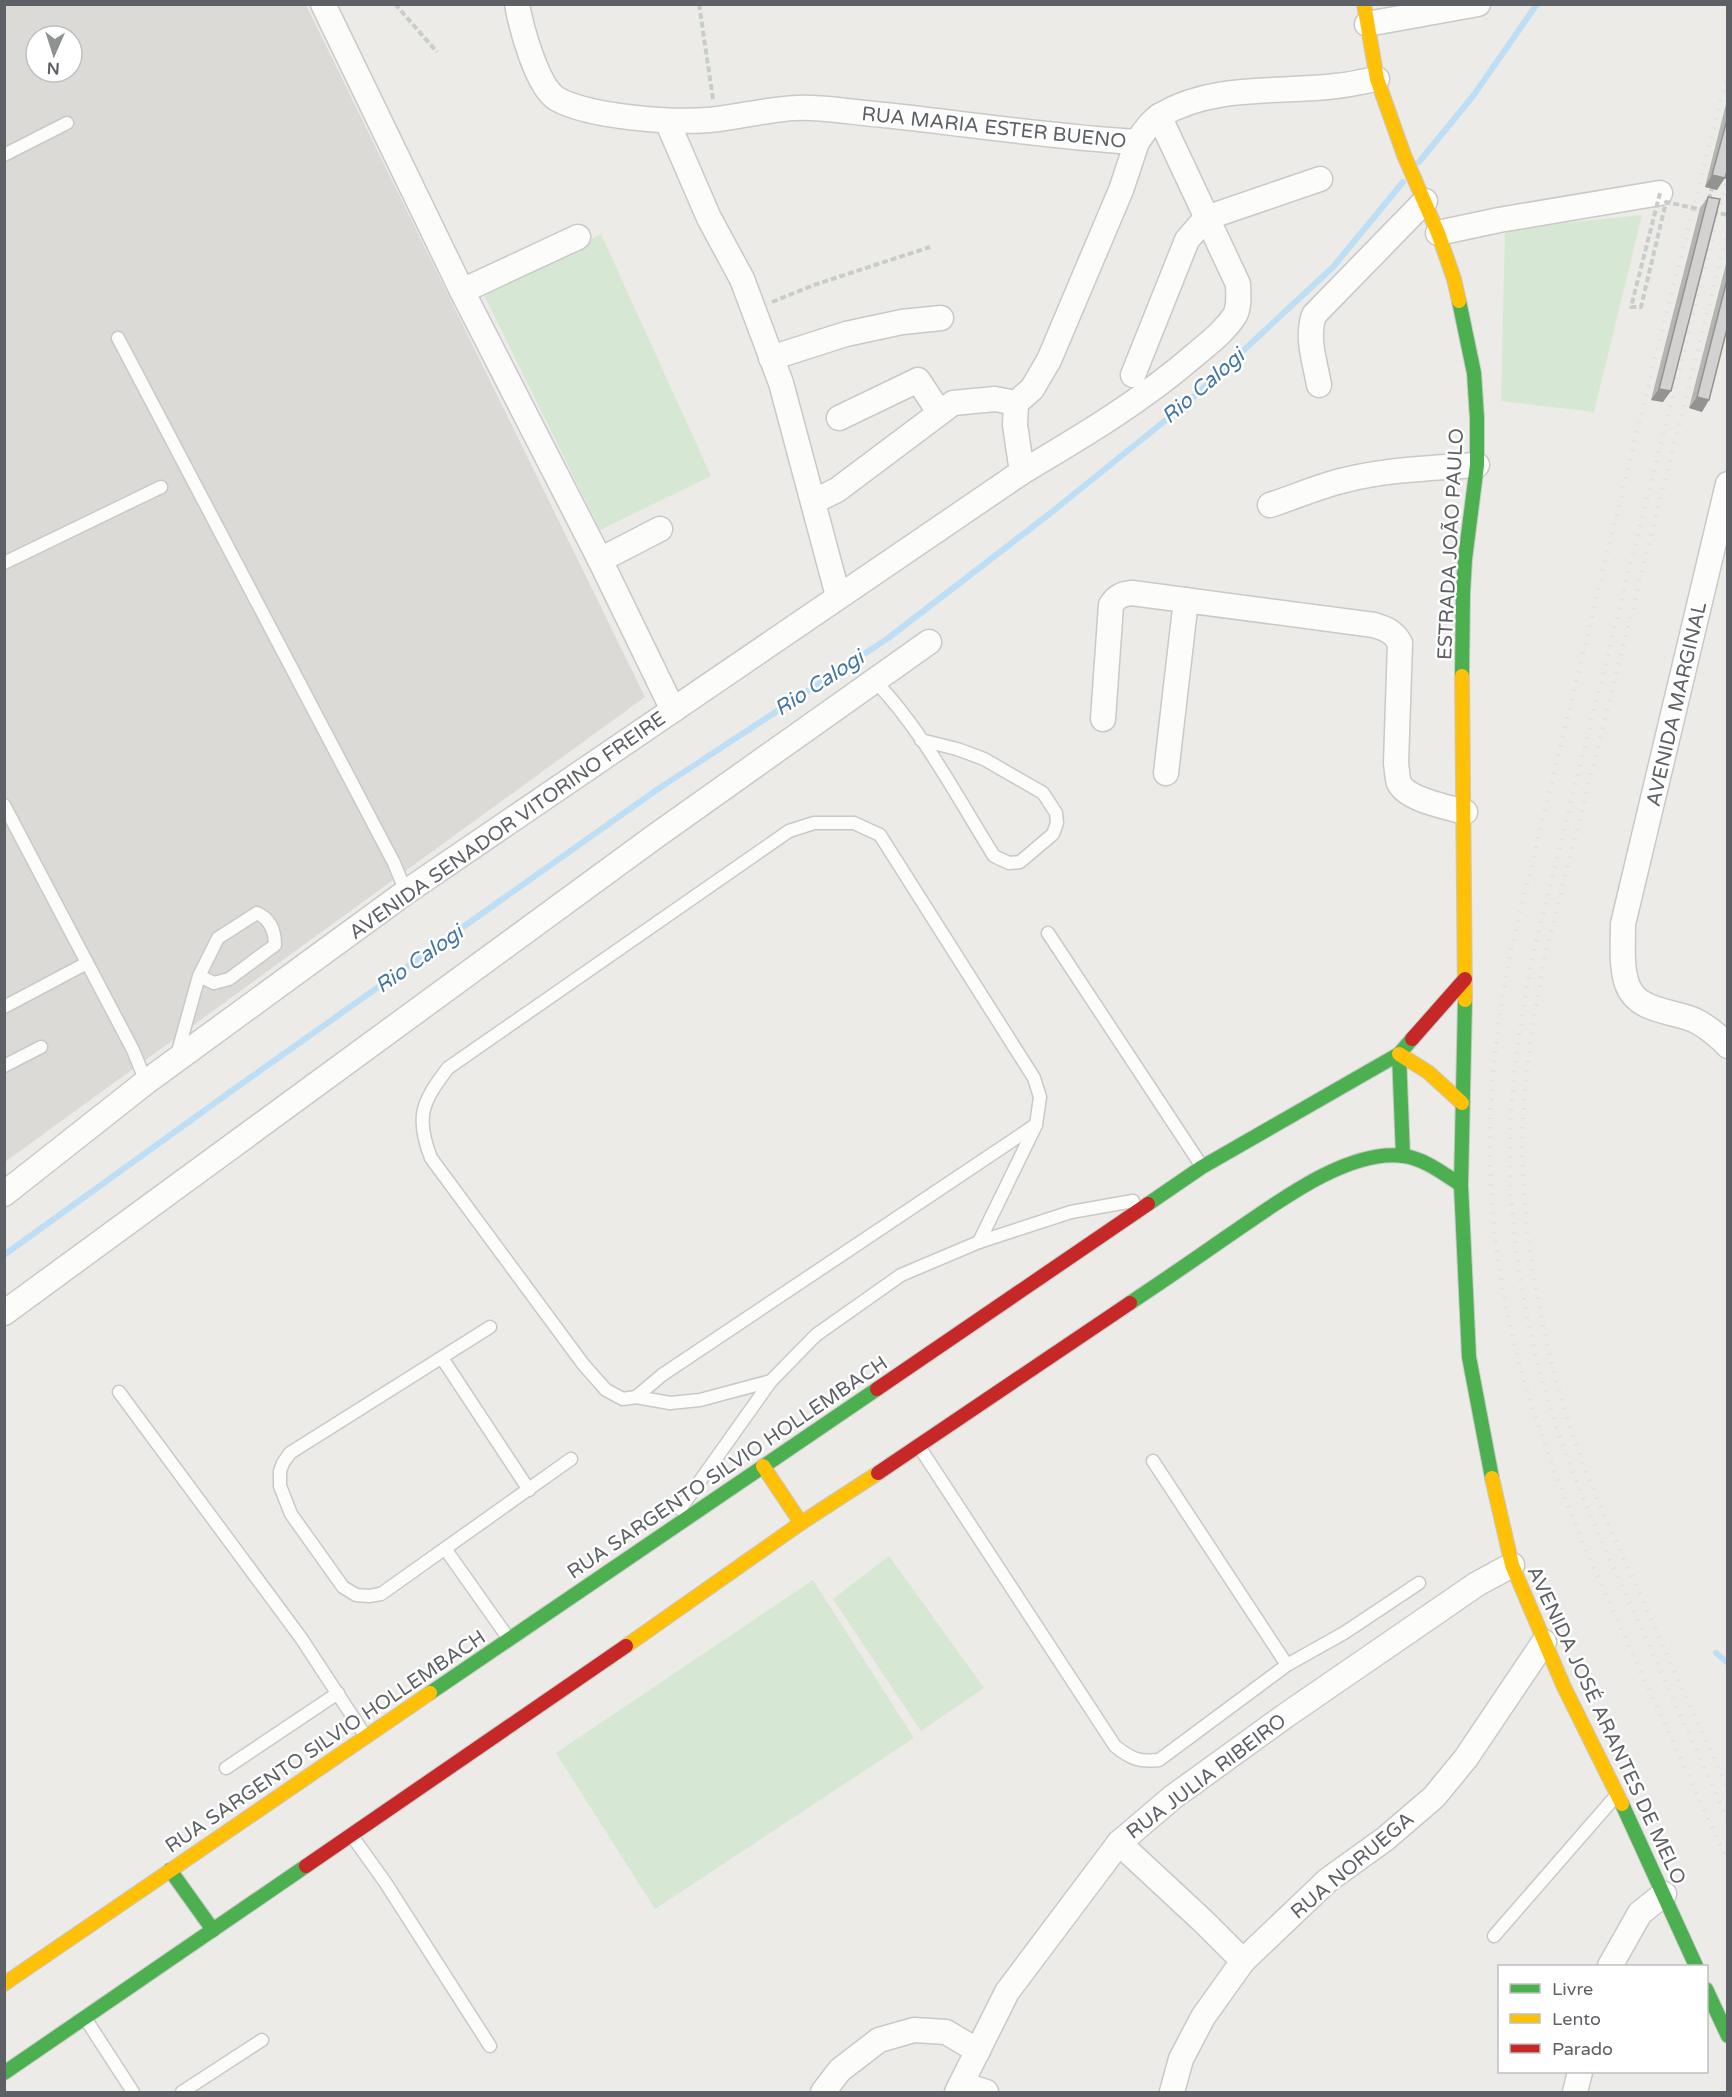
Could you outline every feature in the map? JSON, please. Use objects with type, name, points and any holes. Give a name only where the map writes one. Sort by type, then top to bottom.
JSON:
[{"type":"main road","name":"ESTRADA JOÃO PAULO","points":[[1366,14],[1377,79],[1404,155],[1438,233],[1454,279],[1474,373],[1477,465],[1463,593],[1465,979],[1462,1103]]},
{"type":"main road","name":"RUA SARGENTO SILVIO HOLLEMBACH","points":[[4,1984],[1202,1167],[1399,1054],[1465,979]]},
{"type":"main road","points":[[1399,1054],[1428,1072],[1462,1103]]},
{"type":"main road","points":[[1399,1054],[1403,1156]]},
{"type":"main road","name":"AVENIDA JOSÉ ARANTES DE MELO","points":[[1462,1103],[1461,1185],[1469,1357],[1485,1446],[1512,1565],[1564,1687],[1618,1794],[1696,1965]]},
{"type":"main road","points":[[4,2073],[703,1593],[801,1523],[919,1447],[1277,1203],[1336,1169],[1374,1155],[1403,1156],[1419,1161],[1461,1185]]},
{"type":"main road","points":[[763,1466],[801,1523]]},
{"type":"main road","points":[[170,1870],[213,1930]]},
{"type":"main road","points":[[1708,1991],[1728,2036]]},
{"type":"street","points":[[323,4],[462,291],[600,560],[673,710]]},
{"type":"street","name":"RUA MARIA ESTER BUENO","points":[[517,4],[532,59],[543,82],[555,98],[577,107],[605,113],[667,120],[716,119],[810,108],[1079,138],[1137,142],[1160,116],[1187,102],[1239,92],[1337,86],[1377,79]]},
{"type":"street","points":[[1366,14],[1478,4]]},
{"type":"street","points":[[1160,116],[1206,218]]},
{"type":"street","points":[[667,120],[710,218],[742,279],[781,383],[838,596]]},
{"type":"street","points":[[1022,472],[1015,425],[1016,403],[1032,389],[1049,360],[1121,190],[1137,142]]},
{"type":"street","points":[[1133,375],[1187,240],[1206,218],[1320,179]]},
{"type":"street","points":[[1438,233],[1499,220],[1660,193]]},
{"type":"street","points":[[1318,385],[1310,334],[1310,324],[1314,315],[1422,194]]},
{"type":"street","name":"AVENIDA SENADOR VITORINO FREIRE","points":[[4,1194],[146,1082],[406,892],[838,596],[1022,472],[1098,428],[1174,374],[1226,328],[1236,313],[1239,300],[1238,284],[1220,242],[1206,218]]},
{"type":"street","points":[[462,291],[578,237]]},
{"type":"street","points":[[771,358],[846,334],[902,322],[941,318]]},
{"type":"street","points":[[840,418],[918,380],[939,412]]},
{"type":"street","points":[[813,502],[837,490],[952,403],[995,399],[1016,403]]},
{"type":"street","points":[[1270,505],[1343,480],[1377,473],[1477,465]]},
{"type":"street","name":"AVENIDA MARGINAL","points":[[1728,484],[1623,924],[1623,966],[1632,996],[1643,1005],[1696,1021],[1728,1046]]},
{"type":"street","points":[[600,560],[660,529]]},
{"type":"street","points":[[1102,718],[1111,605],[1116,597],[1123,594],[1132,593],[1374,625],[1395,635],[1400,644],[1396,763],[1399,783],[1407,792],[1420,798],[1465,812]]},
{"type":"street","points":[[1166,773],[1186,600]]},
{"type":"street","points":[[4,1312],[657,835],[929,642]]},
{"type":"street","name":"RUA JULIA RIBEIRO","points":[[959,2088],[1007,1992],[1119,1844],[1173,1797],[1285,1716],[1477,1584],[1512,1565]]},
{"type":"street","name":"RUA NORUEGA","points":[[1172,2092],[1181,2059],[1203,2017],[1243,1961],[1328,1880],[1385,1839],[1434,1797],[1466,1758],[1544,1642]]},
{"type":"street","points":[[1119,1844],[1243,1961]]},
{"type":"street","points":[[1611,1965],[1640,1913],[1664,1894]]},
{"type":"street","points":[[823,2092],[840,2070],[879,2040],[914,2030],[946,2031],[978,2051]]},
{"type":"street","points":[[1575,2092],[1580,2073]]},
{"type":"street","points":[[959,2088],[987,2092]]},
{"type":"lane","points":[[4,155],[67,123]]},
{"type":"lane","points":[[118,338],[388,853],[406,892]]},
{"type":"lane","points":[[4,563],[161,487]]},
{"type":"lane","points":[[876,681],[895,702],[921,740],[994,856],[1009,863],[1020,862],[1053,834],[1057,823],[1056,813],[1043,794],[984,759],[921,740]]},
{"type":"lane","points":[[4,805],[10,828],[87,963],[133,1050],[146,1082]]},
{"type":"lane","points":[[771,1381],[700,1400],[670,1403],[636,1397],[623,1399],[606,1390],[583,1364],[430,1158],[422,1136],[422,1115],[430,1090],[448,1068],[789,831],[814,822],[854,823],[880,835],[1034,1078],[1040,1097],[1036,1125],[979,1242]]},
{"type":"lane","points":[[176,1061],[199,976],[218,938],[257,913],[266,917],[275,935],[275,945],[229,979],[214,983],[199,976]]},
{"type":"lane","points":[[1048,933],[1202,1167]]},
{"type":"lane","points":[[4,1007],[87,963]]},
{"type":"lane","points":[[4,1066],[40,1047]]},
{"type":"lane","points":[[636,1397],[662,1375],[1036,1125]]},
{"type":"lane","points":[[662,1534],[771,1381],[816,1335],[901,1275],[979,1242],[1071,1212],[1158,1197]]},
{"type":"lane","points":[[490,1327],[290,1453],[283,1463],[280,1486],[291,1514],[343,1587],[356,1595],[381,1594],[571,1459]]},
{"type":"lane","points":[[442,1358],[529,1490]]},
{"type":"lane","points":[[118,1392],[301,1638],[366,1737]]},
{"type":"lane","points":[[919,1447],[1115,1746],[1126,1755],[1142,1761],[1159,1760],[1287,1665],[1344,1632],[1419,1583]]},
{"type":"lane","points":[[1153,1461],[1287,1665]]},
{"type":"lane","points":[[446,1550],[509,1639]]},
{"type":"lane","points":[[226,1768],[338,1693]]},
{"type":"lane","points":[[1494,1936],[1618,1794]]},
{"type":"lane","points":[[351,1835],[385,1882],[490,2046]]},
{"type":"lane","points":[[86,2018],[133,2092]]},
{"type":"lane","points":[[182,2092],[262,2040]]},
{"type":"path","points":[[395,4],[437,52]]},
{"type":"path","points":[[699,4],[716,119]]},
{"type":"path","points":[[1706,210],[1716,177]]},
{"type":"path","points":[[1660,193],[1631,307],[1641,307],[1666,202],[1728,215]]},
{"type":"path","points":[[753,310],[814,285],[930,247]]},
{"type":"shaded area","points":[[5,5],[306,5],[645,697],[5,1162]]},
{"type":"green space","points":[[1642,215],[1594,412],[1501,401],[1505,229]]},
{"type":"green space","points":[[601,234],[711,476],[600,530],[483,293]]},
{"type":"green space","points":[[889,1556],[984,1688],[921,1731],[833,1599]]},
{"type":"green space","points":[[813,1580],[914,1738],[655,1909],[556,1753]]},
{"type":"building","points":[[1728,116],[1728,168],[1725,178],[1712,175]]},
{"type":"building","points":[[1708,197],[1720,199],[1671,391],[1659,389]]},
{"type":"building","points":[[1728,276],[1728,325],[1709,400],[1697,397]]},
{"type":"waterway","name":"Rio Calogi","points":[[1419,162],[1473,96],[1537,4]]},
{"type":"waterway","name":"Rio Calogi","points":[[4,1255],[658,789],[887,639],[1048,515],[1187,403],[1333,267],[1403,182]]},
{"type":"waterway","points":[[1716,1653],[1728,1663]]},
{"type":"railway","points":[[1728,72],[1645,398],[1510,954],[1496,1047],[1490,1138],[1492,1202],[1498,1261],[1522,1374],[1539,1429],[1580,1536],[1728,1862]]},
{"type":"railway","points":[[1728,175],[1532,958],[1515,1066],[1510,1148],[1512,1207],[1519,1271],[1531,1335],[1547,1398],[1575,1478],[1595,1526],[1728,1820]]},
{"type":"railway","points":[[1728,230],[1544,961],[1527,1069],[1522,1151],[1525,1209],[1538,1301],[1544,1332],[1569,1423],[1601,1507],[1728,1789]]},
{"type":"traffic: fast","points":[[1459,301],[1474,373],[1477,418],[1477,465],[1463,593],[1462,676]]},
{"type":"traffic: fast","points":[[1465,1000],[1461,1185],[1469,1357],[1492,1478]]},
{"type":"traffic: fast","points":[[1148,1204],[1202,1167],[1399,1054],[1412,1039]]},
{"type":"traffic: fast","points":[[1399,1054],[1403,1156]]},
{"type":"traffic: fast","points":[[1130,1303],[1289,1195],[1312,1181],[1359,1161],[1382,1156],[1404,1156],[1419,1160],[1461,1185]]},
{"type":"traffic: fast","points":[[430,1693],[877,1389]]},
{"type":"traffic: fast","points":[[1622,1804],[1696,1965]]},
{"type":"traffic: fast","points":[[4,2073],[306,1866]]},
{"type":"traffic: fast","points":[[170,1870],[213,1930]]},
{"type":"traffic: fast","points":[[1708,1993],[1728,2036]]},
{"type":"traffic: slow","points":[[1364,4],[1377,79],[1404,155],[1438,233],[1459,301]]},
{"type":"traffic: slow","points":[[1462,676],[1465,1000]]},
{"type":"traffic: slow","points":[[1399,1054],[1428,1072],[1462,1103]]},
{"type":"traffic: slow","points":[[763,1466],[801,1523]]},
{"type":"traffic: slow","points":[[626,1646],[801,1523],[878,1473]]},
{"type":"traffic: slow","points":[[1492,1478],[1512,1565],[1564,1687],[1622,1804]]},
{"type":"traffic: slow","points":[[4,1984],[430,1693]]},
{"type":"traffic: jam","points":[[1412,1039],[1465,979]]},
{"type":"traffic: jam","points":[[877,1389],[1148,1204]]},
{"type":"traffic: jam","points":[[878,1473],[1130,1303]]},
{"type":"traffic: jam","points":[[306,1866],[626,1646]]}]
